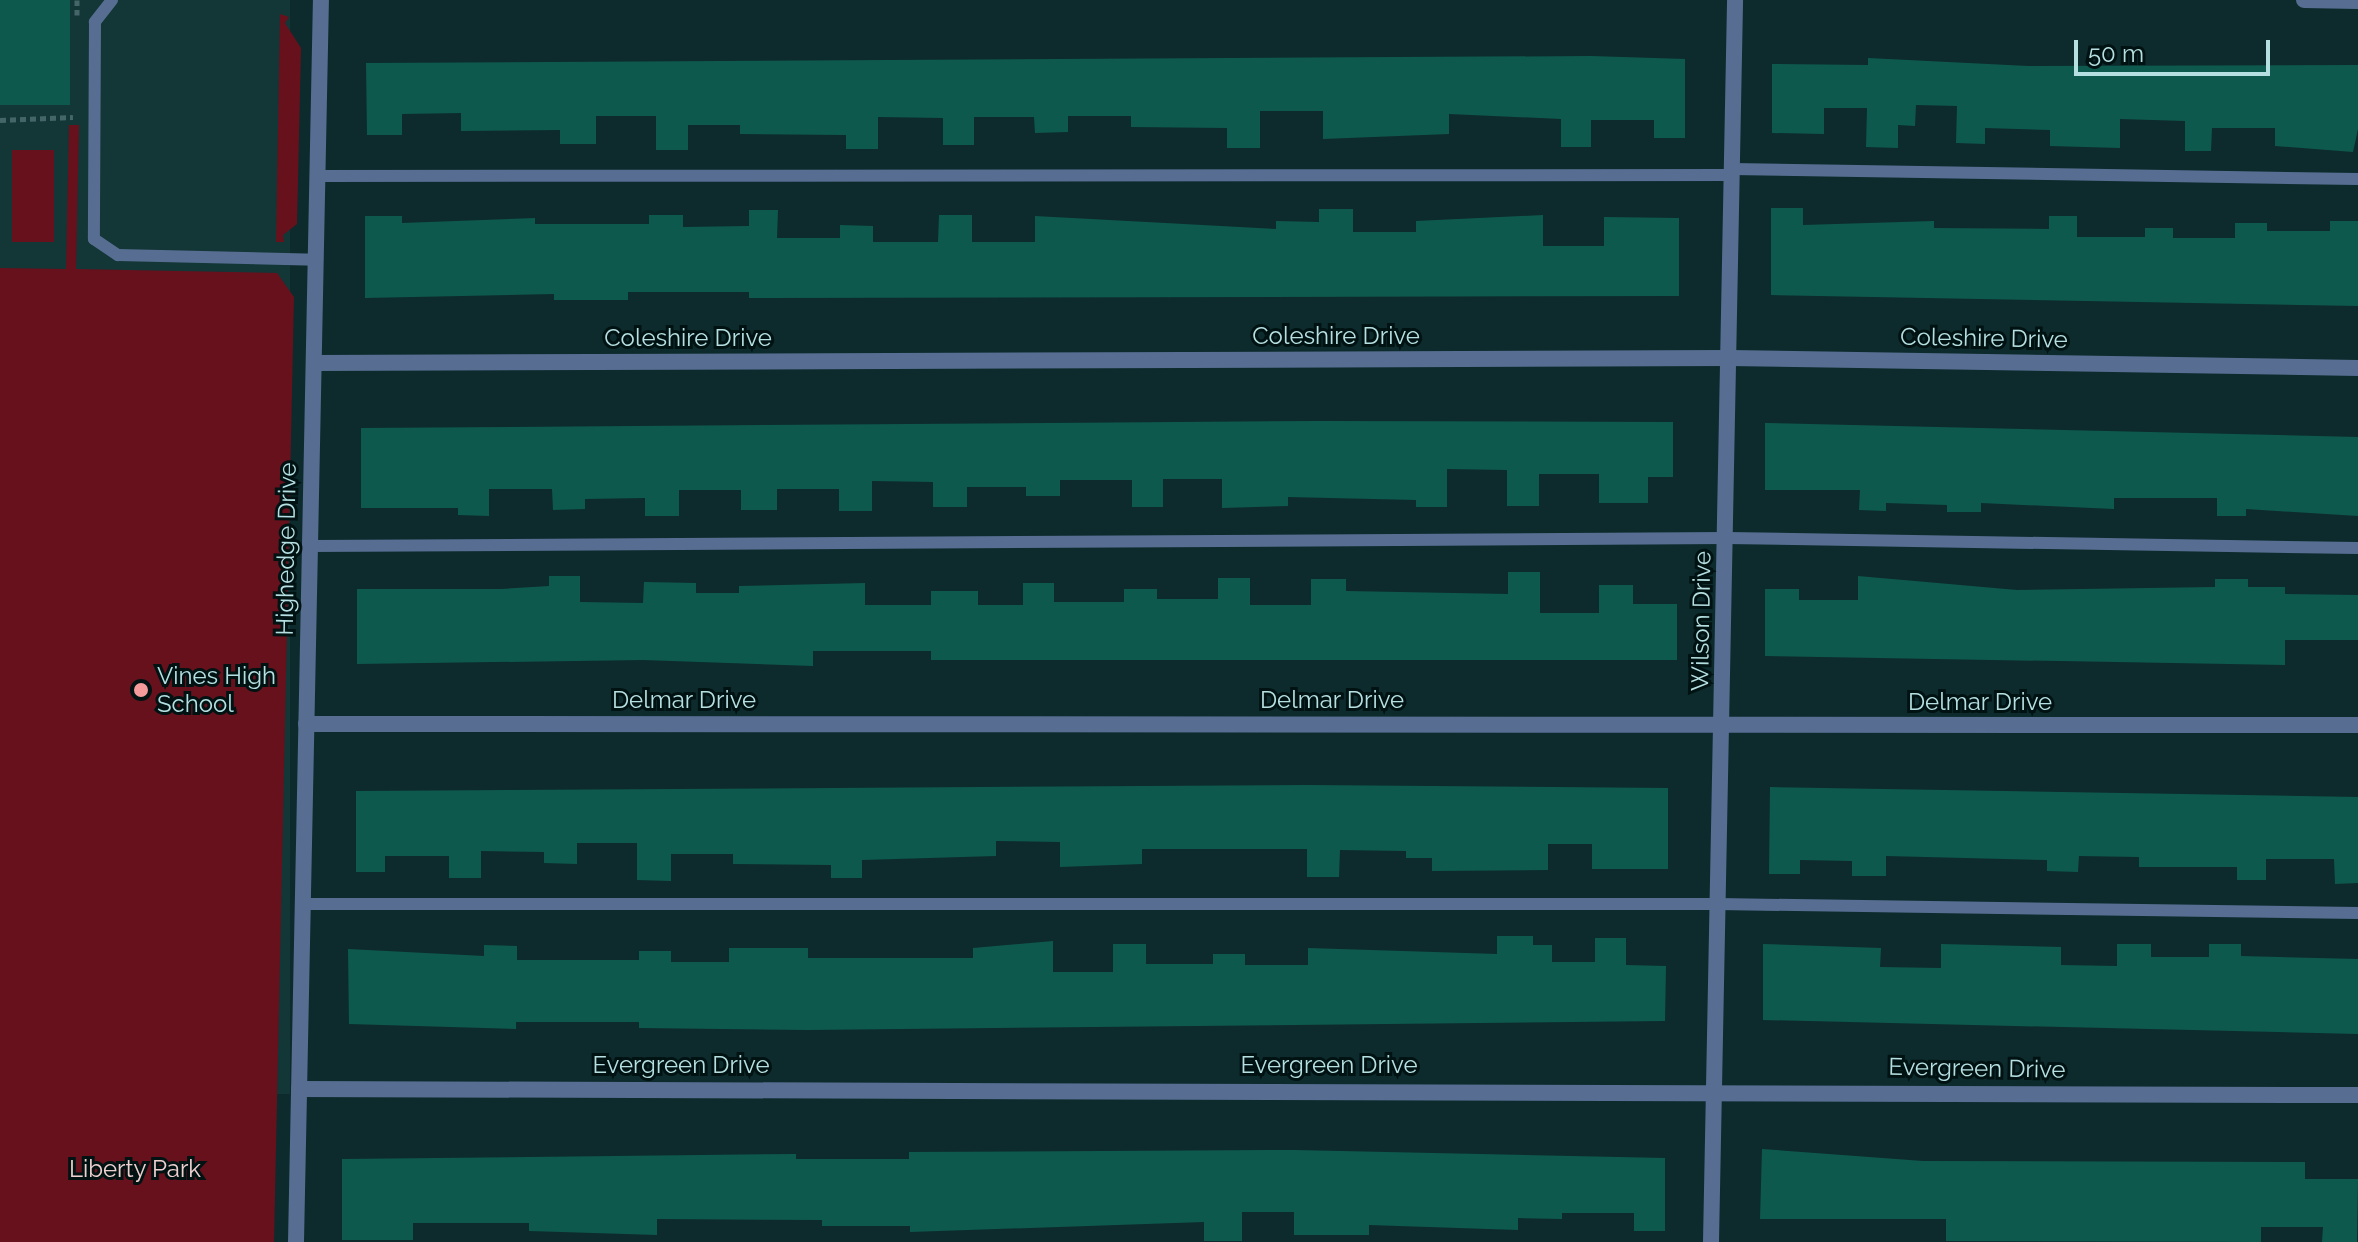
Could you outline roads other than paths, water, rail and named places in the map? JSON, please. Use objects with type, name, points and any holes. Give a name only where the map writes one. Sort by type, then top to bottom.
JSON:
[{"type":"street","name":"Highedge Drive","points":[[296,1242],[321,0]]},
{"type":"street","name":"Wilson Drive","points":[[1711,1242],[1712,1088],[1724,724],[1735,0]]},
{"type":"street","points":[[2304,0],[2358,1]]},
{"type":"street","name":"Coleshire Drive","points":[[314,363],[1730,358],[2358,368]]},
{"type":"street","name":"Delmar Drive","points":[[306,724],[2358,725]]},
{"type":"street","name":"Evergreen Drive","points":[[299,1089],[1712,1088],[2358,1095]]},
{"type":"lane","points":[[112,0],[95,22],[94,239],[118,255],[137,257],[316,260]]},
{"type":"lane","points":[[318,176],[1732,172],[2358,179]]},
{"type":"lane","points":[[310,546],[1727,538],[2358,548]]},
{"type":"lane","points":[[303,904],[1718,904],[2358,913]]},
{"type":"place","name":"Vines High School","points":[[141,690]]},
{"type":"park label","name":"Liberty Park","points":[[135,1169]]}]
